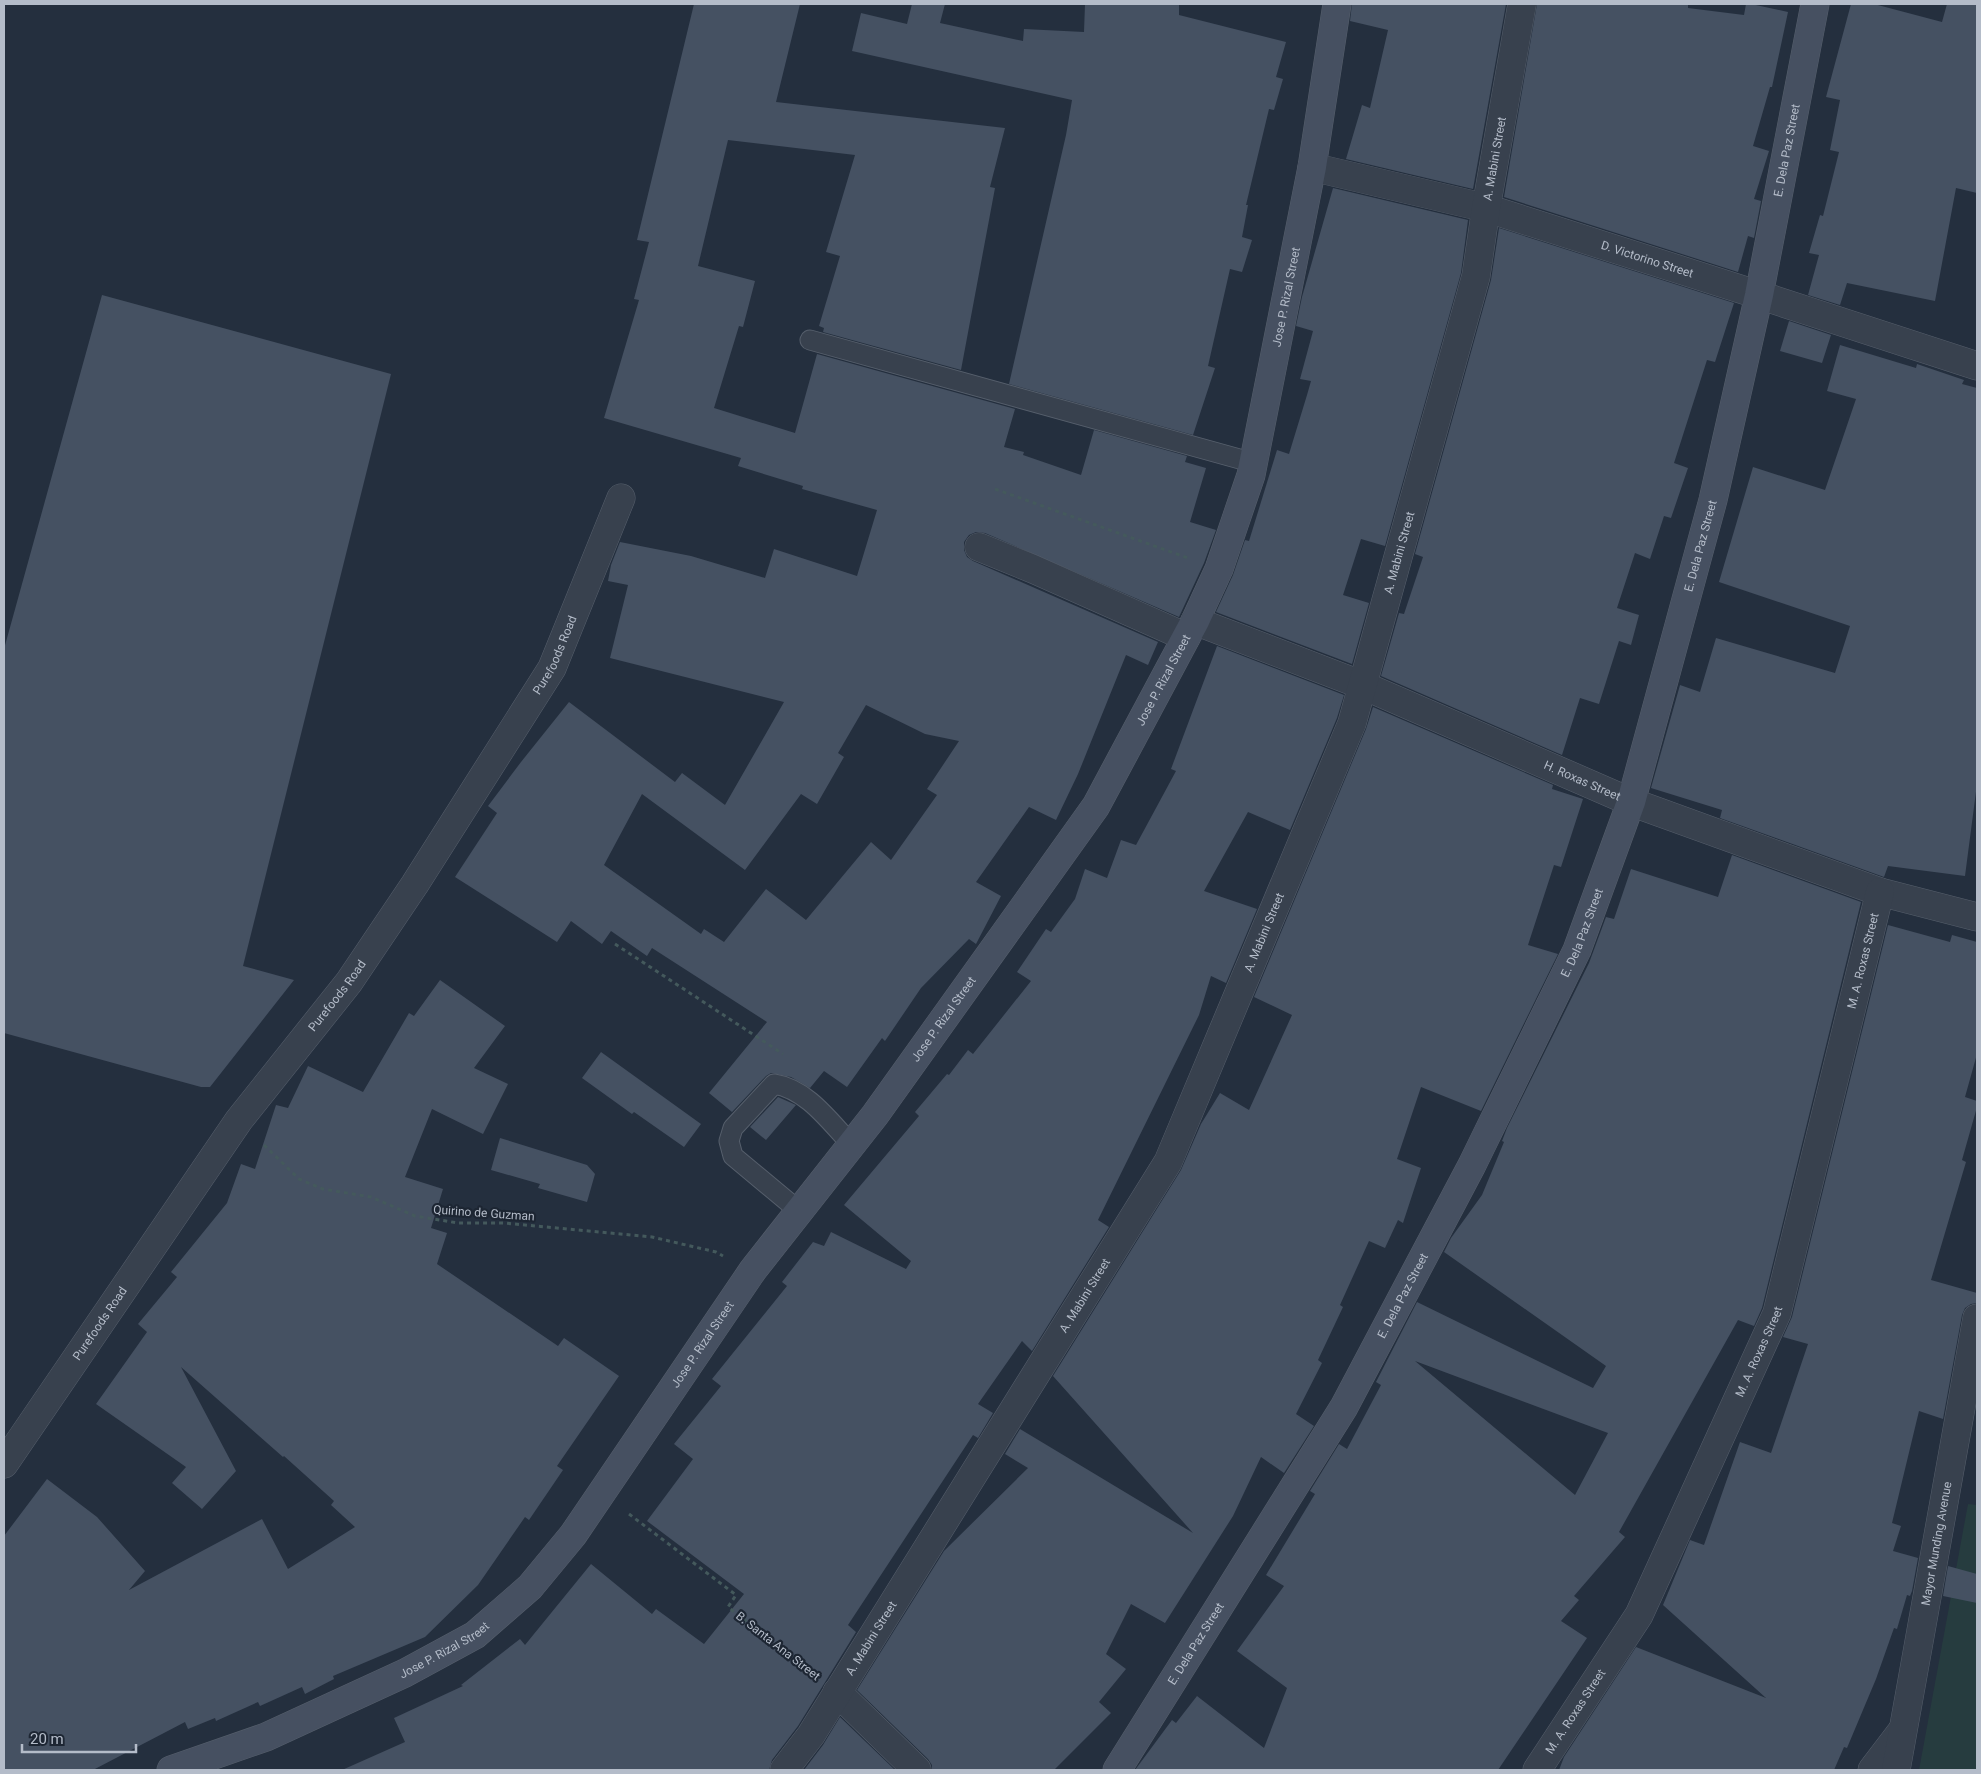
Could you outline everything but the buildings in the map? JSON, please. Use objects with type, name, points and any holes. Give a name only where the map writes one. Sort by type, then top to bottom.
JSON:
[{"type":"street","name":"Jose P. Rizal Street","points":[[172,1770],[266,1737],[405,1673],[475,1635],[530,1587],[573,1535],[753,1270],[852,1145],[1096,806],[1191,629],[1219,569],[1251,476],[1312,167],[1337,4]]},
{"type":"street","name":"A. Mabini Street","points":[[784,1770],[811,1735],[1168,1162],[1352,723],[1476,276],[1522,4]]},
{"type":"street","name":"E. Dela Paz Street","points":[[1117,1770],[1338,1416],[1472,1165],[1577,950],[1631,802],[1713,500],[1759,294],[1815,4]]},
{"type":"street","name":"D. Victorino Street","points":[[1312,167],[1486,208],[1759,294],[1977,366]]},
{"type":"street","name":"Purefoods Road","points":[[4,1464],[239,1120],[349,982],[415,884],[552,668],[621,498]]},
{"type":"street","name":"H. Roxas Street","points":[[979,547],[1191,629],[1362,685],[1631,802],[1880,892],[1977,917]]},
{"type":"street","name":"M. A. Roxas Street","points":[[1537,1770],[1639,1615],[1777,1313],[1880,892]]},
{"type":"street","name":"Mayor Munding Avenue","points":[[1896,1770],[1977,1318]]},
{"type":"street","points":[[837,1692],[917,1770]]},
{"type":"street","points":[[1872,1770],[1904,1728]]},
{"type":"lane","points":[[810,340],[1254,463]]},
{"type":"lane","points":[[799,1211],[733,1156],[729,1141],[734,1128],[774,1084],[788,1086],[804,1096],[852,1145]]},
{"type":"path","points":[[995,489],[1219,569]]},
{"type":"path","points":[[615,944],[786,1056]]},
{"type":"path","name":"Quirino de Guzman","points":[[239,1120],[299,1179],[323,1188],[371,1198],[415,1216],[458,1223],[504,1223],[652,1237],[716,1252],[753,1270]]},
{"type":"path","name":"B. Santa Ana Street","points":[[601,1493],[736,1595],[728,1607],[837,1692]]},
{"type":"green space","points":[[1968,1504],[1977,1505],[1977,1770],[1919,1770]]}]
